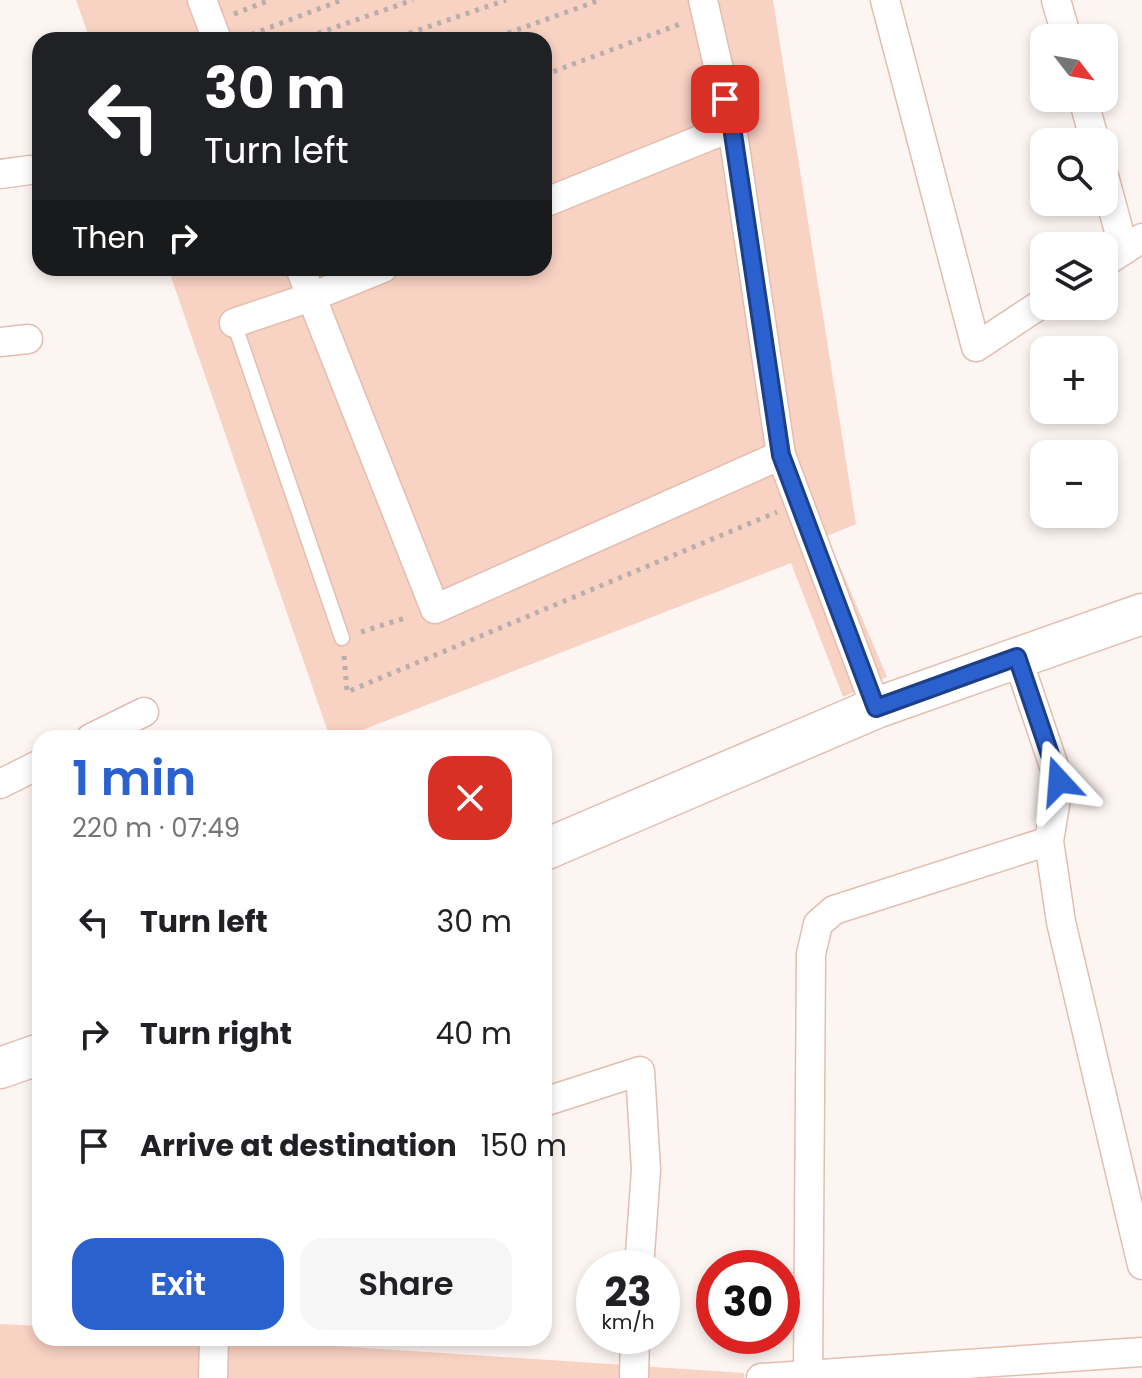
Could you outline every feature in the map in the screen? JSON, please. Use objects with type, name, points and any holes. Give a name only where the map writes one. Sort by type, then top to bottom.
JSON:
[{"type":"main road","points":[[552,847],[876,708],[1142,614]]},
{"type":"main road","points":[[0,1068],[32,1057]]},
{"type":"street","points":[[885,0],[976,347],[1030,311]]},
{"type":"street","points":[[1056,0],[1063,24]]},
{"type":"street","points":[[704,7],[732,127],[781,455],[876,708]]},
{"type":"street","points":[[552,200],[732,127]]},
{"type":"street","points":[[0,174],[30,170]]},
{"type":"street","points":[[1114,216],[1123,250]]},
{"type":"street","points":[[303,276],[435,609],[781,455]]},
{"type":"street","points":[[234,323],[363,276]]},
{"type":"street","points":[[1017,657],[1059,781],[1049,841],[1061,922],[1142,1265]]},
{"type":"street","points":[[107,730],[144,712]]},
{"type":"street","points":[[0,784],[32,768]]},
{"type":"street","points":[[816,1377],[811,954],[818,924],[834,910],[1049,841]]},
{"type":"street","points":[[552,1099],[640,1071],[646,1170],[640,1250]]},
{"type":"street","points":[[213,1378],[214,1346]]},
{"type":"street","points":[[761,1378],[816,1377],[1142,1352]]},
{"type":"street","points":[[634,1378],[635,1354]]},
{"type":"lane","points":[[234,323],[342,638]]},
{"type":"path","points":[[210,21],[270,0]]},
{"type":"path","points":[[258,32],[342,0]]},
{"type":"path","points":[[322,32],[413,0]]},
{"type":"path","points":[[413,32],[506,0]]},
{"type":"path","points":[[511,32],[600,0]]},
{"type":"path","points":[[552,72],[704,7]]},
{"type":"path","points":[[435,609],[342,638],[347,692],[800,503]]},
{"type":"shaded area","points":[[76,0],[773,0],[856,524],[827,536],[887,677],[843,697],[791,563],[363,730],[327,730],[171,276],[552,276],[552,32],[87,32]]},
{"type":"shaded area","points":[[0,1324],[32,1326],[32,1346],[338,1346],[744,1373],[744,1378],[0,1378]]},
{"type":"route","points":[[725,99],[732,127],[781,455],[876,708],[1017,657],[1059,781]]}]
